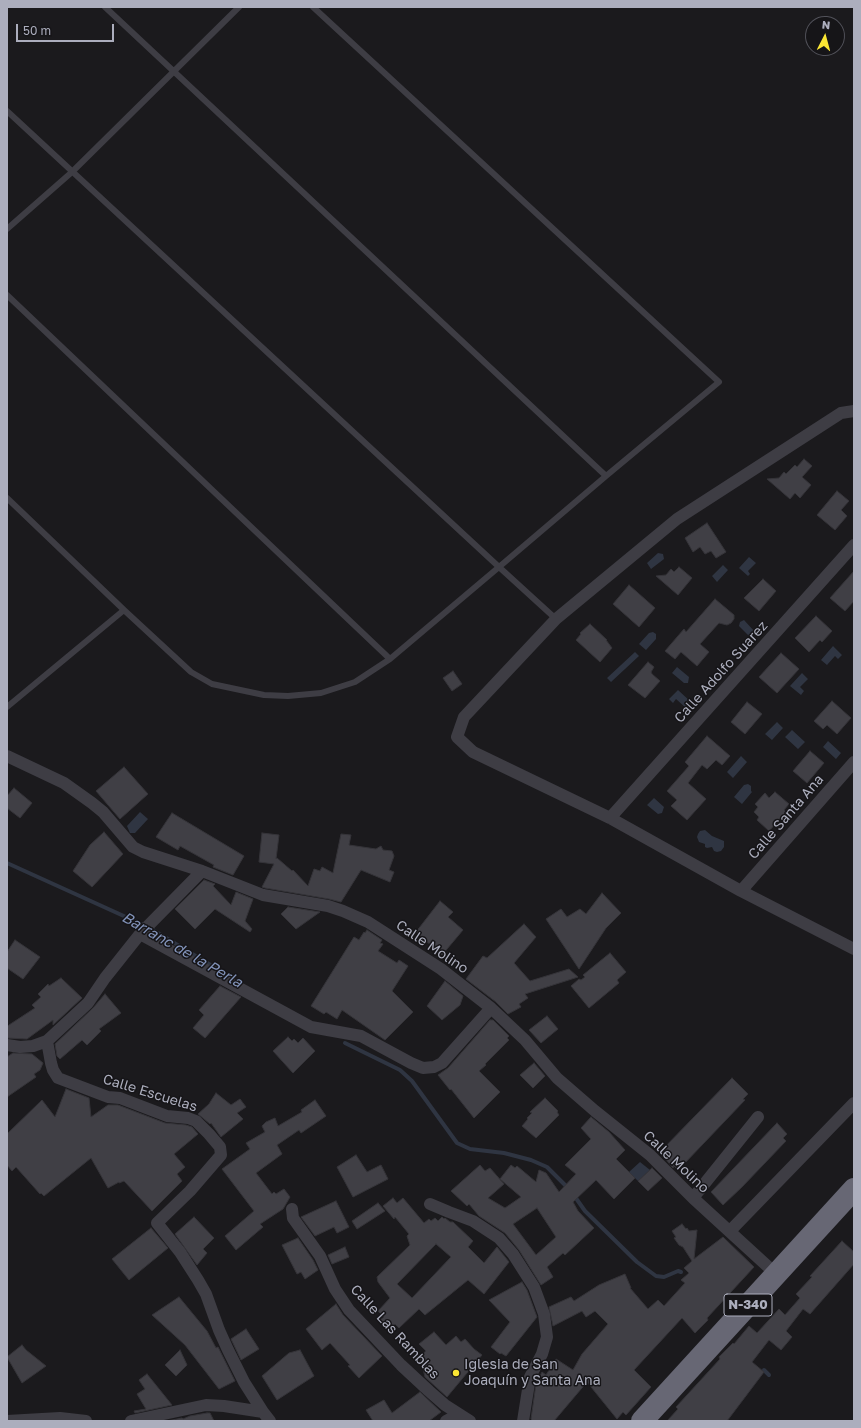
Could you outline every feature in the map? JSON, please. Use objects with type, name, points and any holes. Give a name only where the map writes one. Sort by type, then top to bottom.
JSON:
[{"type":"highway","name":"N-340","points":[[642,1421],[854,1189]]},
{"type":"street","points":[[854,411],[841,413],[677,519],[556,619],[464,717],[457,737],[473,752],[610,818],[741,891],[854,949]]},
{"type":"street","name":"Calle Adolfo Suarez","points":[[610,818],[854,545]]},
{"type":"street","name":"Calle Molino","points":[[7,756],[64,783],[103,812],[133,847],[143,852],[202,871],[263,894],[328,906],[344,911],[368,922],[441,969],[491,1008],[525,1040],[557,1078],[594,1111],[650,1155],[693,1198],[776,1274]]},
{"type":"street","name":"Calle Santa Ana","points":[[741,891],[854,762]]},
{"type":"street","points":[[7,1045],[27,1047],[47,1042],[88,1003],[105,978],[140,934],[202,871]]},
{"type":"street","points":[[140,934],[311,1028],[361,1036],[423,1068],[434,1067],[442,1063],[491,1008]]},
{"type":"street","name":"Calle Escuelas","points":[[47,1042],[53,1070],[58,1078],[108,1097],[120,1098],[168,1116],[188,1118],[196,1121],[220,1147],[221,1155],[190,1191],[157,1222],[180,1252],[206,1294],[228,1350],[244,1382],[267,1417]]},
{"type":"street","points":[[730,1231],[854,1103]]},
{"type":"street","points":[[693,1198],[758,1117]]},
{"type":"street","points":[[430,1204],[473,1220],[499,1238],[513,1254],[534,1287],[544,1314],[547,1337],[542,1354],[530,1376],[523,1421]]},
{"type":"street","name":"Calle Las Ramblas","points":[[292,1209],[293,1218],[320,1256],[335,1289],[349,1310],[401,1364],[445,1405],[470,1421]]},
{"type":"street","points":[[131,1421],[206,1405],[224,1406],[267,1417]]},
{"type":"street","points":[[446,1421],[459,1414]]},
{"type":"street","points":[[7,1421],[60,1418],[86,1421]]},
{"type":"lane","points":[[105,7],[606,476]]},
{"type":"lane","points":[[7,229],[72,172],[239,7]]},
{"type":"lane","points":[[7,498],[191,672],[212,684],[239,691],[264,695],[288,696],[321,693],[355,682],[390,659],[719,382],[313,7]]},
{"type":"lane","points":[[7,111],[556,619]]},
{"type":"lane","points":[[7,295],[390,659]]},
{"type":"lane","points":[[7,707],[124,610]]},
{"type":"water","points":[[658,553],[663,554],[664,559],[651,569],[647,563]]},
{"type":"water","points":[[749,557],[756,563],[748,571],[750,574],[748,576],[739,568]]},
{"type":"water","points":[[723,565],[728,570],[717,582],[712,576]]},
{"type":"water","points":[[744,620],[755,632],[750,637],[739,626],[740,622]]},
{"type":"water","points":[[653,632],[656,634],[656,639],[646,650],[639,644],[649,633]]},
{"type":"water","points":[[833,646],[842,655],[838,659],[835,656],[827,665],[821,660]]},
{"type":"water","points":[[635,652],[639,656],[611,682],[607,678]]},
{"type":"water","points":[[677,667],[689,677],[688,683],[684,683],[672,673]]},
{"type":"water","points":[[802,673],[808,679],[800,687],[804,691],[801,695],[790,686]]},
{"type":"water","points":[[678,690],[691,702],[686,708],[676,699],[673,703],[669,699]]},
{"type":"water","points":[[777,722],[783,728],[772,740],[765,734]]},
{"type":"water","points":[[792,730],[805,742],[798,749],[785,737]]},
{"type":"water","points":[[828,741],[841,753],[836,759],[823,747]]},
{"type":"water","points":[[741,756],[747,762],[733,778],[727,772]]},
{"type":"water","points":[[748,784],[751,786],[752,792],[742,804],[734,797],[744,785]]},
{"type":"water","points":[[654,798],[664,807],[662,813],[658,814],[647,805]]},
{"type":"water","points":[[140,812],[148,819],[135,833],[130,833],[127,826]]},
{"type":"water","points":[[705,830],[712,836],[724,841],[724,847],[721,851],[714,851],[712,847],[707,848],[705,847],[705,844],[699,842],[697,837],[698,834],[700,831]]},
{"type":"water","points":[[640,1162],[650,1170],[638,1181],[629,1172]]},
{"type":"building","points":[[804,459],[812,466],[802,477],[811,485],[800,498],[795,493],[790,499],[767,479],[779,478],[784,472],[786,474],[795,465],[797,467]]},
{"type":"building","points":[[837,491],[849,501],[841,510],[847,516],[835,530],[817,515]]},
{"type":"building","points":[[707,523],[726,552],[716,558],[711,551],[705,554],[700,547],[693,552],[685,538]]},
{"type":"building","points":[[679,567],[692,578],[678,595],[656,576],[666,575],[671,569],[674,572]]},
{"type":"building","points":[[854,571],[854,601],[845,611],[830,598]]},
{"type":"building","points":[[763,579],[776,591],[759,611],[744,598]]},
{"type":"building","points":[[629,585],[655,608],[639,627],[613,604]]},
{"type":"building","points":[[715,599],[734,615],[734,619],[727,625],[719,623],[700,644],[709,652],[697,666],[681,652],[675,659],[665,651],[684,629],[686,632]]},
{"type":"building","points":[[816,616],[832,631],[822,642],[820,640],[809,652],[795,638]]},
{"type":"building","points":[[590,624],[607,640],[612,648],[600,662],[576,640],[581,634],[580,633]]},
{"type":"building","points":[[781,653],[799,669],[777,693],[759,677]]},
{"type":"building","points":[[648,662],[654,667],[651,672],[652,674],[660,681],[645,698],[628,685]]},
{"type":"building","points":[[453,671],[462,684],[452,691],[443,678]]},
{"type":"building","points":[[832,701],[851,718],[837,734],[827,725],[823,729],[814,721]]},
{"type":"building","points":[[747,702],[762,714],[745,734],[731,722]]},
{"type":"building","points":[[707,736],[730,756],[722,765],[716,760],[707,769],[702,765],[688,783],[706,799],[687,820],[671,806],[677,800],[667,791],[689,766],[685,762]]},
{"type":"building","points":[[810,751],[824,763],[807,783],[793,771]]},
{"type":"building","points":[[124,767],[148,794],[120,819],[96,791]]},
{"type":"building","points":[[14,788],[32,803],[20,818],[7,808],[7,796]]},
{"type":"building","points":[[775,792],[789,804],[784,810],[786,812],[769,831],[757,820],[759,817],[754,812],[758,807],[755,804],[765,793],[769,798]]},
{"type":"building","points":[[172,813],[244,856],[233,875],[213,867],[214,865],[180,846],[178,850],[156,837]]},
{"type":"building","points":[[104,832],[123,854],[92,887],[73,871],[90,845]]},
{"type":"building","points":[[262,833],[279,835],[276,859],[277,858],[292,871],[293,870],[308,886],[314,869],[320,871],[322,867],[333,873],[341,834],[351,835],[349,845],[376,849],[381,846],[383,850],[392,851],[394,856],[389,870],[394,872],[390,882],[361,870],[341,902],[265,888],[262,887],[274,864],[259,862]]},
{"type":"building","points":[[204,880],[215,884],[213,886],[231,905],[236,892],[253,899],[245,921],[252,929],[250,932],[215,909],[195,929],[175,909]]},
{"type":"building","points":[[602,893],[621,913],[606,928],[579,969],[546,919],[561,909],[567,917],[580,909],[586,914]]},
{"type":"building","points":[[440,901],[453,912],[448,917],[463,930],[442,955],[416,932]]},
{"type":"building","points":[[288,907],[320,912],[296,929],[281,914]]},
{"type":"building","points":[[524,924],[536,937],[514,963],[530,981],[569,969],[578,977],[525,994],[528,998],[519,1004],[521,1007],[508,1014],[496,1002],[466,979],[483,956],[487,958]]},
{"type":"building","points":[[367,930],[382,940],[380,943],[383,944],[378,951],[397,963],[399,960],[408,966],[392,991],[413,1012],[385,1040],[342,1010],[337,1019],[326,1012],[324,1014],[311,1006],[354,937],[359,940]]},
{"type":"building","points":[[15,940],[40,957],[23,979],[7,968],[7,952]]},
{"type":"building","points":[[610,953],[626,972],[617,980],[619,983],[589,1008],[571,986],[579,979],[581,980],[585,977],[583,975]]},
{"type":"building","points":[[61,978],[82,998],[53,1025],[53,1020],[27,1039],[7,1038],[7,1027],[35,1008],[32,1005],[41,997],[38,994],[48,984],[49,986]]},
{"type":"building","points":[[445,981],[463,996],[460,1005],[442,1020],[427,1006]]},
{"type":"building","points":[[220,986],[241,997],[205,1038],[193,1028],[204,1015],[199,1010]]},
{"type":"building","points":[[105,994],[121,1013],[99,1029],[101,1031],[87,1045],[82,1040],[60,1059],[57,1056],[55,1044],[93,1008]]},
{"type":"building","points":[[547,1016],[558,1029],[541,1043],[529,1030]]},
{"type":"building","points":[[490,1020],[493,1020],[509,1036],[507,1038],[509,1040],[479,1071],[500,1092],[474,1118],[438,1075],[448,1068]]},
{"type":"building","points":[[288,1037],[292,1041],[294,1039],[298,1043],[303,1038],[315,1051],[293,1073],[273,1051]]},
{"type":"building","points":[[13,1053],[32,1054],[43,1063],[40,1070],[34,1074],[36,1077],[7,1097],[7,1057]]},
{"type":"building","points":[[534,1063],[545,1076],[533,1088],[520,1075]]},
{"type":"building","points":[[732,1078],[748,1094],[743,1099],[745,1100],[683,1165],[681,1163],[676,1168],[674,1166],[673,1168],[660,1152]]},
{"type":"building","points":[[66,1089],[89,1098],[91,1117],[108,1105],[118,1105],[165,1123],[192,1127],[198,1134],[174,1154],[185,1167],[177,1174],[182,1181],[152,1211],[124,1181],[108,1188],[91,1158],[44,1196],[41,1193],[40,1194],[16,1167],[12,1171],[7,1165],[7,1134],[42,1100],[55,1117]]},
{"type":"building","points":[[216,1093],[231,1105],[240,1099],[246,1107],[237,1113],[243,1119],[221,1137],[211,1123],[210,1124],[198,1114],[209,1104]]},
{"type":"building","points":[[545,1098],[558,1111],[557,1112],[559,1115],[536,1138],[522,1126],[532,1113],[530,1112]]},
{"type":"building","points":[[315,1100],[326,1116],[301,1133],[299,1130],[277,1145],[282,1154],[256,1173],[272,1194],[274,1192],[276,1194],[284,1189],[290,1197],[283,1209],[260,1224],[263,1227],[236,1250],[225,1236],[254,1211],[222,1169],[250,1149],[246,1143],[265,1132],[262,1126],[266,1122],[275,1118],[278,1126],[302,1112],[301,1110]]},
{"type":"building","points":[[591,1117],[609,1132],[625,1150],[616,1159],[635,1178],[614,1199],[596,1180],[573,1202],[578,1211],[594,1228],[565,1255],[563,1253],[547,1267],[553,1277],[541,1285],[519,1250],[505,1233],[479,1216],[469,1204],[467,1206],[451,1191],[480,1165],[485,1171],[490,1168],[504,1184],[488,1198],[505,1208],[521,1197],[500,1179],[511,1165],[515,1168],[517,1166],[536,1182],[539,1170],[546,1173],[559,1192],[576,1174],[565,1165],[591,1139],[581,1128]],"holes":[[[537,1208],[556,1237],[536,1255],[513,1224]]]},
{"type":"building","points":[[777,1123],[787,1134],[783,1138],[786,1141],[723,1205],[711,1192]]},
{"type":"building","points":[[356,1155],[367,1172],[381,1165],[388,1179],[353,1197],[337,1167]]},
{"type":"building","points":[[652,1168],[662,1178],[648,1191],[638,1181]]},
{"type":"building","points":[[393,1198],[397,1203],[403,1198],[424,1223],[429,1219],[431,1221],[435,1218],[438,1221],[442,1217],[450,1222],[453,1222],[473,1241],[468,1247],[484,1263],[497,1247],[509,1262],[484,1294],[468,1280],[425,1315],[419,1309],[399,1328],[395,1324],[390,1330],[380,1320],[384,1317],[378,1311],[390,1298],[378,1282],[377,1277],[410,1245],[407,1236],[409,1234],[395,1217],[394,1219],[383,1206]],"holes":[[[436,1244],[451,1257],[412,1298],[397,1284]]]},
{"type":"building","points":[[336,1201],[349,1227],[337,1233],[334,1227],[315,1236],[301,1217]]},
{"type":"building","points":[[378,1203],[385,1211],[357,1229],[352,1221]]},
{"type":"building","points":[[194,1217],[214,1238],[203,1249],[207,1253],[197,1265],[175,1234]]},
{"type":"building","points":[[682,1224],[689,1231],[697,1230],[694,1259],[723,1237],[754,1267],[695,1333],[682,1318],[634,1370],[651,1387],[626,1415],[623,1412],[617,1419],[587,1382],[554,1421],[533,1421],[531,1419],[536,1384],[542,1372],[546,1375],[556,1359],[573,1370],[582,1354],[608,1324],[595,1311],[586,1317],[582,1311],[553,1326],[549,1307],[571,1297],[574,1301],[599,1285],[625,1274],[630,1288],[648,1309],[658,1300],[664,1306],[685,1283],[681,1280],[689,1273],[684,1268],[692,1261],[683,1247],[679,1245],[674,1238],[676,1237],[672,1231]]},
{"type":"building","points":[[151,1228],[168,1248],[129,1280],[112,1259]]},
{"type":"building","points":[[298,1238],[318,1270],[305,1279],[301,1272],[297,1274],[282,1245]]},
{"type":"building","points":[[842,1241],[854,1252],[854,1264],[810,1314],[803,1309],[786,1331],[792,1337],[781,1350],[769,1340],[752,1362],[764,1372],[727,1421],[667,1421],[678,1409],[676,1407],[720,1359],[719,1357],[733,1343],[734,1344],[749,1326],[757,1333],[779,1309],[785,1315],[800,1298],[796,1294],[812,1277],[810,1276]]},
{"type":"building","points":[[345,1247],[349,1257],[332,1264],[328,1255]]},
{"type":"building","points":[[522,1282],[527,1290],[537,1317],[506,1356],[501,1353],[500,1354],[491,1347],[510,1322],[489,1300]]},
{"type":"building","points":[[179,1297],[207,1331],[216,1348],[218,1347],[235,1381],[219,1389],[185,1345],[152,1315]]},
{"type":"building","points":[[336,1304],[343,1315],[382,1356],[359,1378],[348,1366],[350,1365],[330,1343],[322,1350],[306,1329]]},
{"type":"building","points":[[246,1329],[259,1349],[241,1360],[231,1339]]},
{"type":"building","points":[[434,1332],[446,1345],[456,1336],[461,1342],[465,1339],[482,1355],[447,1397],[425,1377],[420,1356],[426,1351],[419,1344]]},
{"type":"building","points":[[22,1345],[46,1366],[22,1383],[7,1357]]},
{"type":"building","points":[[180,1350],[187,1365],[176,1376],[165,1365]]},
{"type":"building","points":[[300,1350],[314,1376],[277,1400],[262,1376],[289,1353]]},
{"type":"building","points":[[147,1374],[172,1405],[135,1413],[134,1411],[146,1409],[137,1394],[145,1389],[139,1380]]},
{"type":"building","points":[[420,1392],[441,1412],[429,1421],[373,1421],[366,1410],[384,1400],[392,1413]]},
{"type":"building","points":[[210,1413],[214,1421],[167,1421],[183,1419],[190,1416]]},
{"type":"waterway","name":"Barranc de la Perla","points":[[7,863],[148,927],[217,969]]},
{"type":"waterway","name":"Barranc de la Perla","points":[[345,1043],[400,1070],[412,1081],[457,1143],[470,1149],[504,1153],[531,1160],[547,1167],[569,1189]]},
{"type":"waterway","name":"Barranc de la Perla","points":[[573,1194],[585,1211],[637,1262],[656,1276],[664,1277],[678,1271],[681,1272]]},
{"type":"waterway","name":"Barranc de la Perla","points":[[764,1370],[769,1375]]},
{"type":"place","name":"Iglesia de San Joaquín y Santa Ana","points":[[456,1373]]}]
